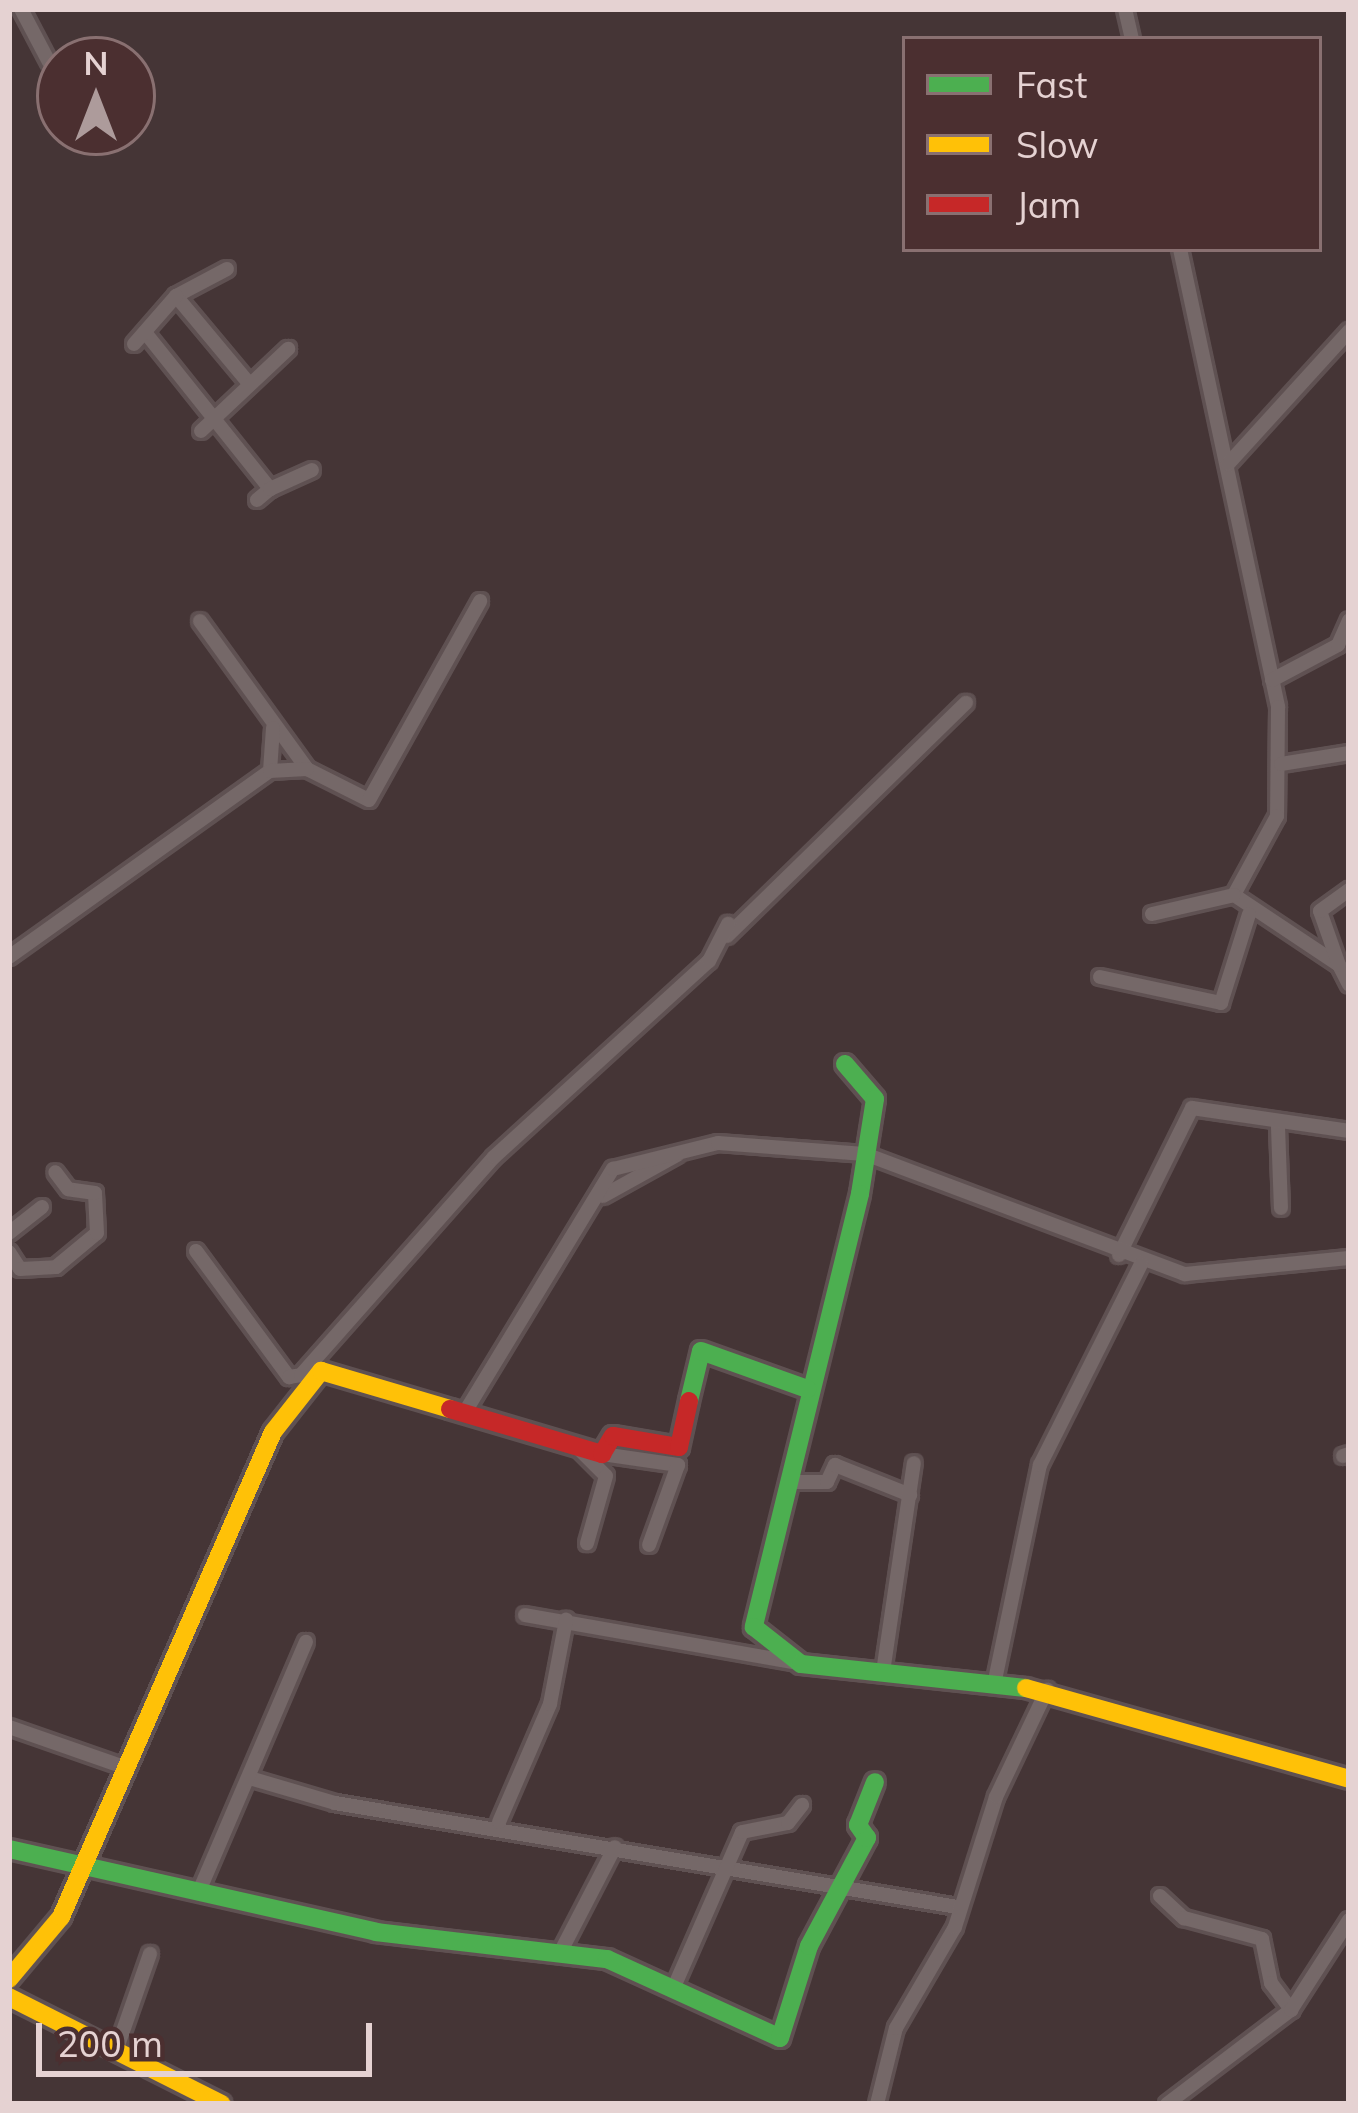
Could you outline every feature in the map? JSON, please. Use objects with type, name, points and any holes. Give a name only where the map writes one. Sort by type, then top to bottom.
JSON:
[{"type":"street","points":[[20,9],[36,38]]},
{"type":"street","points":[[1152,914],[1234,896],[1277,816],[1281,764],[1272,680],[1181,252]]},
{"type":"street","points":[[227,269],[153,312],[141,340],[212,413],[270,489]]},
{"type":"street","points":[[176,296],[248,382]]},
{"type":"street","points":[[1228,464],[1349,331]]},
{"type":"street","points":[[201,431],[212,413],[288,349]]},
{"type":"street","points":[[257,500],[312,470]]},
{"type":"street","points":[[200,621],[307,769],[369,800],[480,601]]},
{"type":"street","points":[[1272,680],[1338,646],[1349,620]]},
{"type":"street","points":[[196,1251],[289,1377],[301,1375],[494,1157],[966,703]]},
{"type":"street","points":[[270,771],[273,728]]},
{"type":"street","points":[[1281,764],[1349,753]]},
{"type":"street","points":[[9,957],[270,771],[307,769]]},
{"type":"street","points":[[1349,890],[1320,911],[1349,985]]},
{"type":"street","points":[[1234,896],[1249,914],[1339,965]]},
{"type":"street","points":[[1100,977],[1221,1003],[1249,914]]},
{"type":"street","points":[[801,1664],[754,1627],[875,1099],[844,1064]]},
{"type":"street","points":[[1119,1255],[1192,1108],[1278,1127],[1349,1131]]},
{"type":"street","points":[[1278,1127],[1281,1208]]},
{"type":"street","points":[[465,1412],[512,1322],[603,1196],[613,1168],[718,1143],[865,1154],[1141,1264],[1232,1277],[1349,1258]]},
{"type":"street","points":[[9,1252],[20,1269],[56,1267],[97,1233],[95,1193],[68,1189],[56,1172]]},
{"type":"street","points":[[9,1233],[42,1207]]},
{"type":"street","points":[[995,1680],[1040,1465],[1141,1264]]},
{"type":"street","points":[[602,1454],[613,1436],[679,1447],[701,1351],[807,1389]]},
{"type":"street","points":[[9,1979],[61,1917],[272,1432],[321,1371],[581,1451],[678,1466],[649,1545]]},
{"type":"street","points":[[581,1451],[606,1476],[587,1543]]},
{"type":"street","points":[[884,1672],[914,1463]]},
{"type":"street","points":[[789,1482],[827,1482],[835,1465],[910,1495]]},
{"type":"street","points":[[525,1615],[801,1664],[995,1680],[1047,1690],[1349,1779]]},
{"type":"street","points":[[499,1822],[550,1704],[566,1620]]},
{"type":"street","points":[[200,1889],[253,1779],[306,1642]]},
{"type":"street","points":[[877,2104],[896,2028],[958,1907],[1047,1690]]},
{"type":"street","points":[[9,1727],[127,1768]]},
{"type":"street","points":[[253,1779],[335,1803],[499,1822],[958,1907]]},
{"type":"street","points":[[9,1849],[376,1932],[561,1951],[674,1987],[780,2038],[809,1946],[867,1838],[858,1825],[875,1782]]},
{"type":"street","points":[[674,1987],[742,1832],[788,1823],[802,1805]]},
{"type":"street","points":[[561,1951],[615,1847]]},
{"type":"street","points":[[1160,1896],[1184,1918],[1262,1939],[1291,2010]]},
{"type":"street","points":[[1167,2104],[1291,2010],[1349,1920]]},
{"type":"street","points":[[116,2051],[150,1954]]},
{"type":"street","points":[[9,1997],[223,2104]]},
{"type":"traffic: fast","points":[[845,1064],[875,1099],[860,1194],[754,1627],[801,1664],[1026,1688]]},
{"type":"traffic: fast","points":[[689,1401],[701,1351],[807,1389]]},
{"type":"traffic: fast","points":[[9,1849],[376,1932],[607,1959],[780,2038],[809,1946],[867,1838],[858,1825],[875,1782]]},
{"type":"traffic: slow","points":[[9,1979],[61,1917],[273,1432],[321,1371],[450,1409]]},
{"type":"traffic: slow","points":[[1026,1688],[1349,1779]]},
{"type":"traffic: slow","points":[[9,1997],[222,2104]]},
{"type":"traffic: jam","points":[[450,1409],[602,1454],[613,1436],[679,1447],[689,1401]]}]
